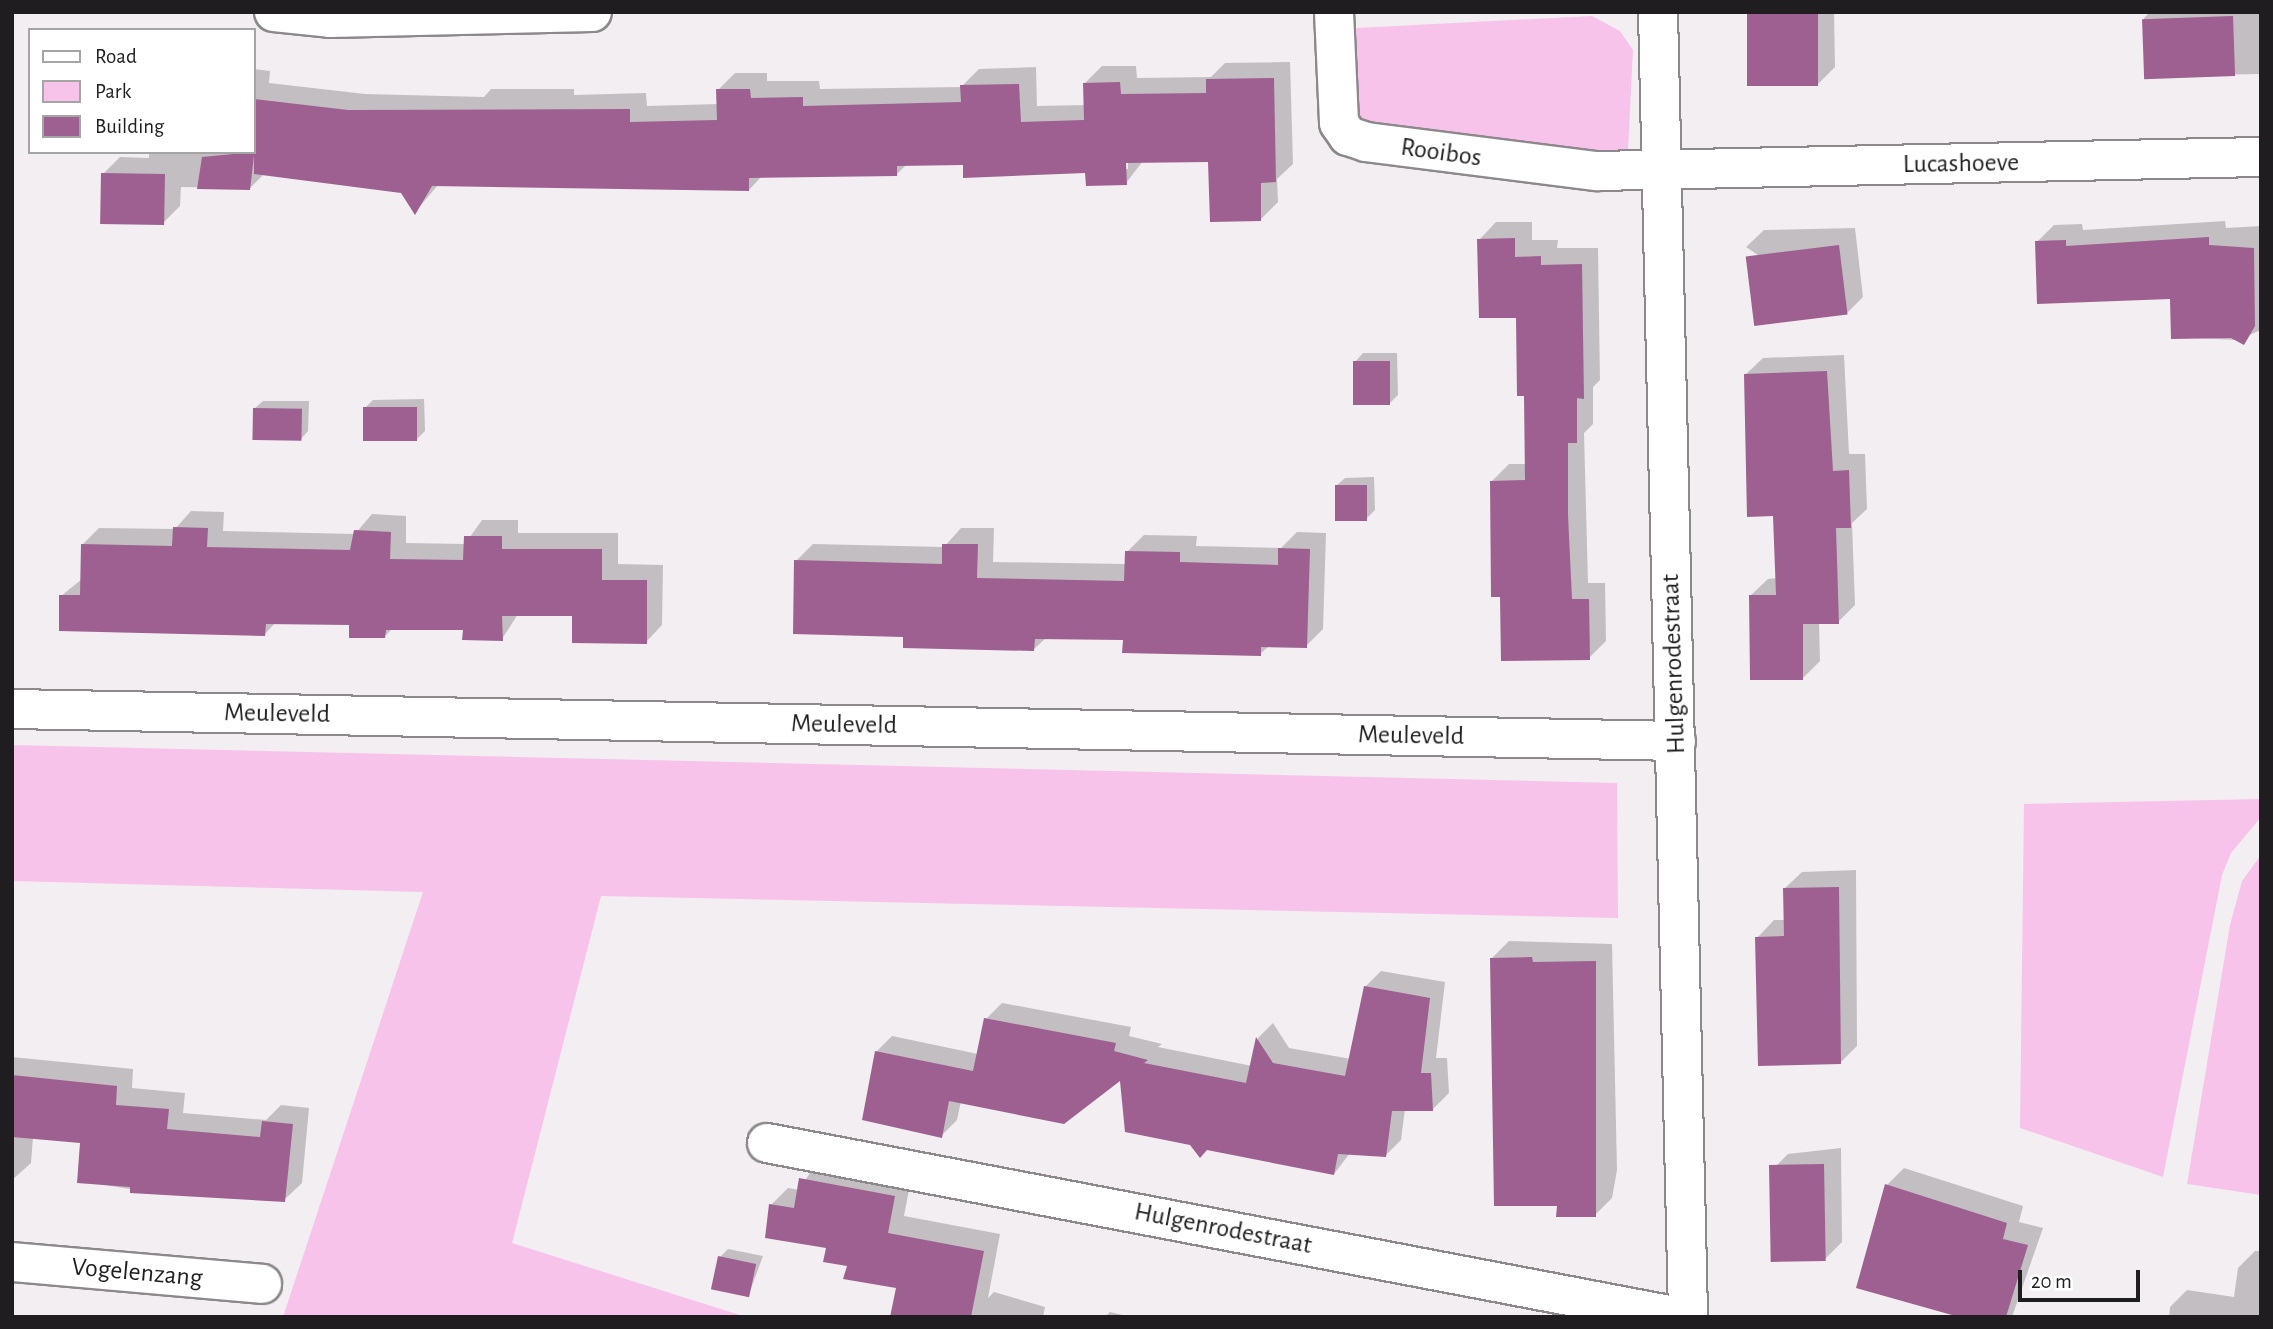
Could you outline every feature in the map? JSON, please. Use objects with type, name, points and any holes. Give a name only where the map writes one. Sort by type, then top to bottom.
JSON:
[{"type":"street","points":[[274,12],[330,18],[592,12]]},
{"type":"street","name":"Rooibos","points":[[1334,12],[1336,108],[1348,136],[1533,165],[1662,171]]},
{"type":"street","name":"Hulgenrodestraat","points":[[1658,12],[1688,1317]]},
{"type":"street","name":"Lucashoeve","points":[[1662,171],[2261,157]]},
{"type":"street","name":"Meuleveld","points":[[12,709],[1676,741]]},
{"type":"street","name":"Hulgenrodestraat","points":[[767,1143],[1679,1317]]},
{"type":"street","name":"Vogelenzang","points":[[12,1262],[262,1284]]},
{"type":"green space","points":[[1592,16],[1620,31],[1633,50],[1628,150],[1608,159],[1353,122],[1349,36],[1357,28]]},
{"type":"green space","points":[[12,745],[1617,783],[1618,918],[601,896],[512,1243],[746,1317],[283,1317],[423,892],[12,881]]},
{"type":"green space","points":[[2261,799],[2261,817],[2231,853],[2222,875],[2163,1177],[2020,1128],[2024,804]]},
{"type":"green space","points":[[2261,855],[2261,1195],[2187,1184],[2230,925],[2242,881]]},
{"type":"building","points":[[1747,12],[1818,12],[1818,86],[1747,86]]},
{"type":"building","points":[[2233,16],[2235,76],[2144,79],[2142,19]]},
{"type":"building","points":[[1274,78],[1276,182],[1261,183],[1261,221],[1210,222],[1208,162],[1126,163],[1127,185],[1086,186],[1085,173],[963,178],[963,165],[897,166],[897,176],[749,178],[749,191],[432,186],[415,215],[401,193],[254,174],[254,155],[250,190],[197,189],[202,157],[256,154],[256,99],[348,110],[630,109],[630,122],[717,120],[716,89],[750,89],[751,98],[803,97],[803,106],[961,102],[960,85],[1019,84],[1021,122],[1084,120],[1083,83],[1120,82],[1121,94],[1206,93],[1206,79]]},
{"type":"building","points":[[101,173],[165,174],[164,225],[100,224]]},
{"type":"building","points":[[2209,237],[2209,245],[2254,248],[2255,326],[2244,345],[2231,338],[2171,339],[2170,299],[2037,304],[2035,241],[2066,240],[2066,246]]},
{"type":"building","points":[[1515,238],[1515,257],[1541,256],[1541,265],[1582,264],[1584,399],[1577,398],[1577,443],[1568,443],[1568,515],[1572,599],[1589,599],[1590,660],[1501,661],[1500,597],[1491,597],[1490,481],[1525,480],[1524,396],[1517,396],[1516,318],[1479,318],[1477,239]]},
{"type":"building","points":[[1839,245],[1848,314],[1754,326],[1746,256]]},
{"type":"building","points":[[1353,361],[1390,361],[1390,405],[1353,405]]},
{"type":"building","points":[[1827,371],[1833,471],[1849,470],[1851,528],[1836,528],[1839,624],[1803,624],[1803,680],[1750,680],[1749,595],[1776,595],[1773,516],[1747,517],[1744,374]]},
{"type":"building","points":[[363,407],[417,407],[417,441],[363,441]]},
{"type":"building","points":[[253,408],[302,409],[301,441],[252,440]]},
{"type":"building","points":[[1335,485],[1367,485],[1367,521],[1335,521]]},
{"type":"building","points":[[173,527],[208,528],[207,547],[350,550],[354,530],[391,532],[390,559],[463,560],[464,536],[502,536],[502,549],[602,549],[602,580],[647,580],[647,644],[572,643],[572,616],[502,616],[503,641],[462,640],[463,630],[386,630],[385,638],[349,638],[349,625],[266,624],[265,636],[59,631],[59,595],[80,595],[81,544],[172,546]]},
{"type":"building","points":[[942,544],[978,544],[977,578],[1124,581],[1125,551],[1180,552],[1180,562],[1278,565],[1278,548],[1310,549],[1307,648],[1261,647],[1261,656],[1122,653],[1123,640],[1035,639],[1034,651],[903,648],[903,637],[793,634],[794,560],[942,564]]},
{"type":"building","points":[[1839,887],[1841,1064],[1758,1066],[1755,937],[1784,936],[1783,888]]},
{"type":"building","points":[[1532,957],[1533,962],[1596,961],[1596,1217],[1556,1217],[1557,1206],[1494,1206],[1490,958]]},
{"type":"building","points":[[1364,986],[1430,998],[1421,1073],[1431,1073],[1433,1111],[1392,1111],[1386,1157],[1338,1154],[1334,1175],[1207,1150],[1200,1158],[1190,1145],[1125,1132],[1120,1081],[1064,1124],[949,1101],[942,1138],[862,1120],[875,1051],[973,1071],[984,1018],[1116,1043],[1114,1051],[1148,1060],[1144,1063],[1246,1083],[1256,1037],[1273,1063],[1345,1076]]},
{"type":"building","points":[[12,1075],[117,1086],[116,1105],[169,1109],[167,1129],[260,1137],[262,1121],[293,1124],[285,1202],[130,1193],[130,1187],[77,1183],[80,1143],[12,1137]]},
{"type":"building","points":[[1824,1164],[1826,1261],[1771,1262],[1769,1165]]},
{"type":"building","points":[[799,1178],[895,1196],[888,1233],[984,1251],[971,1317],[890,1317],[896,1288],[843,1279],[847,1266],[823,1262],[826,1248],[765,1238],[769,1204],[794,1208]]},
{"type":"building","points":[[1885,1184],[2007,1223],[2003,1239],[2028,1245],[2006,1317],[1959,1317],[1856,1288]]},
{"type":"building","points":[[718,1256],[756,1264],[749,1297],[711,1289]]}]
